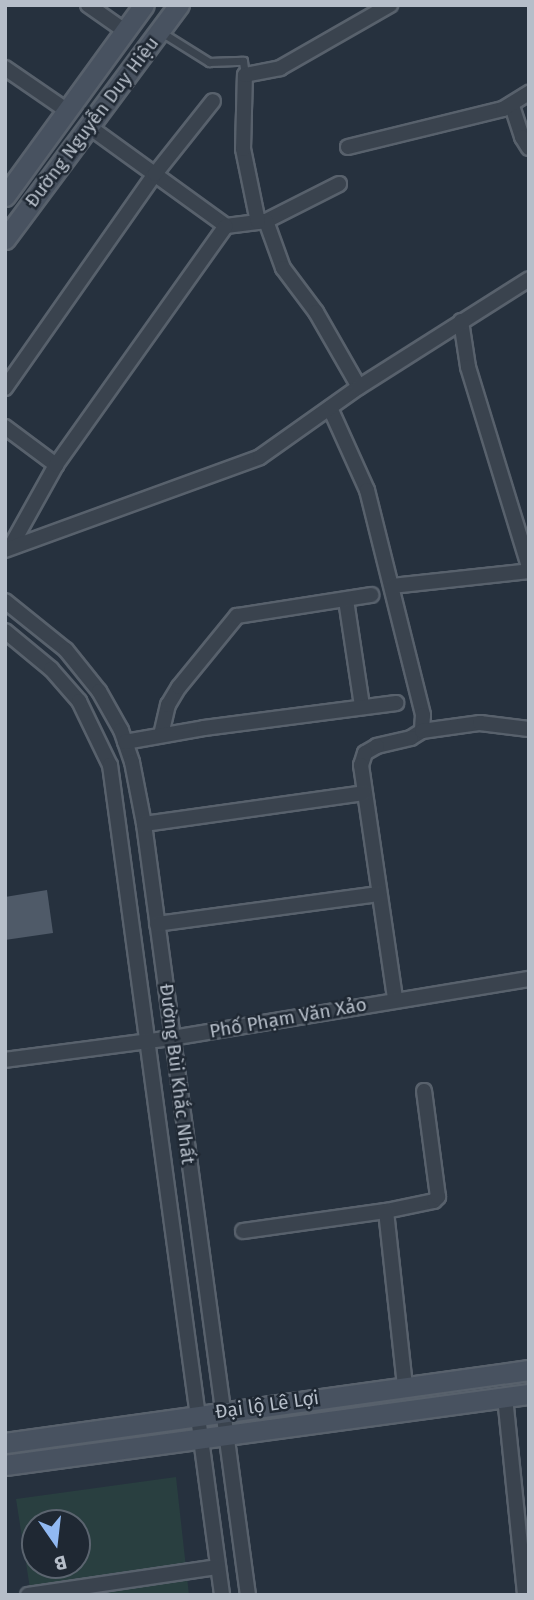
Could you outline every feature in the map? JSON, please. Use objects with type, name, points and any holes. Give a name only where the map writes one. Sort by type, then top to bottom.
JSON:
[{"type":"main road","name":"Đường Nguyễn Duy Hiệu","points":[[9,184],[144,5]]},
{"type":"main road","name":"Đường Nguyễn Duy Hiệu","points":[[5,239],[179,5]]},
{"type":"main road","points":[[66,110],[88,126]]},
{"type":"main road","name":"Đại lộ Lê Lợi","points":[[5,1443],[529,1370]]},
{"type":"main road","name":"Đại lộ Lê Lợi","points":[[5,1465],[529,1394]]},
{"type":"street","points":[[88,5],[125,31]]},
{"type":"street","points":[[359,387],[317,312],[284,268],[262,222],[243,149],[244,75],[280,68],[390,5]]},
{"type":"street","points":[[5,68],[66,110]]},
{"type":"street","points":[[348,148],[512,106],[529,93]]},
{"type":"street","points":[[5,388],[155,174],[213,101]]},
{"type":"street","points":[[512,106],[529,148]]},
{"type":"street","points":[[88,126],[226,226],[262,222],[339,184]]},
{"type":"street","points":[[8,548],[56,465],[226,226]]},
{"type":"street","points":[[8,548],[245,464],[359,387],[529,279]]},
{"type":"street","points":[[392,586],[529,569],[468,367],[461,321]]},
{"type":"street","points":[[330,408],[367,490],[423,715],[422,731]]},
{"type":"street","points":[[5,427],[56,465]]},
{"type":"street","points":[[161,735],[168,705],[179,687],[237,616],[371,595]]},
{"type":"street","points":[[346,600],[362,706]]},
{"type":"street","name":"Đường Bùi Khắc Nhất","points":[[5,601],[66,650],[99,691],[125,742],[144,824],[224,1435],[248,1595]]},
{"type":"street","name":"Đường Bùi Khắc Nhất","points":[[5,631],[51,669],[79,701],[110,765],[222,1595]]},
{"type":"street","points":[[125,742],[396,703]]},
{"type":"street","points":[[395,999],[363,793],[360,765],[365,753],[377,746],[411,738],[422,731],[480,723],[529,729]]},
{"type":"street","points":[[144,824],[363,793]]},
{"type":"street","points":[[158,924],[379,894]]},
{"type":"street","name":"Phố Phạm Văn Xảo","points":[[5,1060],[172,1038],[395,999],[529,979]]},
{"type":"street","points":[[243,1231],[386,1211],[434,1201],[439,1197],[424,1091]]},
{"type":"street","points":[[386,1211],[405,1386]]},
{"type":"street","points":[[505,1397],[525,1595]]},
{"type":"street","points":[[28,1595],[218,1567]]},
{"type":"lane","points":[[160,31],[209,62],[243,61],[244,75]]},
{"type":"green space","points":[[176,1477],[189,1595],[31,1595],[28,1579],[91,1579],[91,1509],[21,1509],[21,1531],[16,1499]]},
{"type":"building","points":[[47,890],[53,933],[5,940],[5,897]]}]
